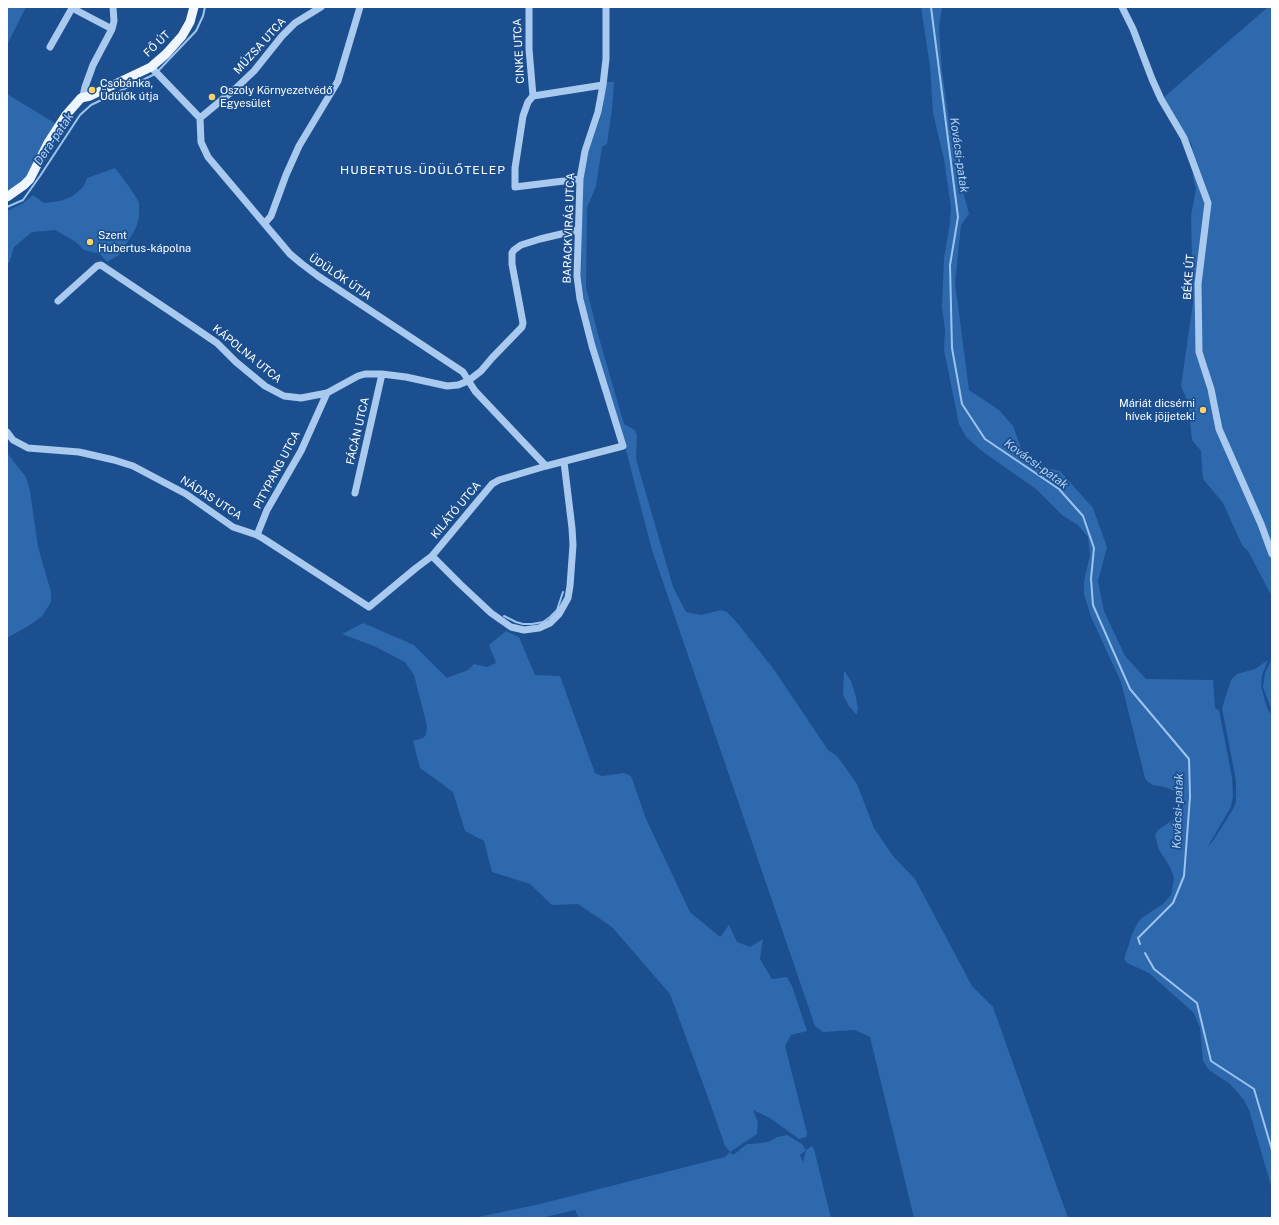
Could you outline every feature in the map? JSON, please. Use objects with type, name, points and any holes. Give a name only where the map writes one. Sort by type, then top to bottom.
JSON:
[{"type":"main road","name":"FŐ ÚT","points":[[7,197],[30,179],[48,143],[66,115],[81,98],[90,96],[110,85],[152,68],[182,36],[190,22],[194,7]]},
{"type":"street","points":[[81,98],[93,65],[112,29],[114,21],[113,7]]},
{"type":"street","name":"MÚZSA UTCA","points":[[200,118],[235,90],[254,71],[282,36],[295,23],[321,7]]},
{"type":"street","points":[[265,223],[270,216],[299,146],[338,81],[360,7]]},
{"type":"street","name":"CINKE UTCA","points":[[529,7],[529,49],[533,96],[528,102],[523,116],[515,168],[514,186],[580,179]]},
{"type":"street","name":"BARACKVIRÁG UTCA","points":[[606,7],[606,59],[603,85],[598,112],[585,151],[580,179],[577,276],[580,299],[592,346],[623,446]]},
{"type":"street","name":"BÉKE ÚT","points":[[1122,7],[1133,28],[1161,99],[1184,138],[1208,203],[1198,284],[1199,352],[1211,389],[1220,429],[1261,524],[1272,554]]},
{"type":"street","points":[[50,47],[71,10],[74,9],[112,29]]},
{"type":"street","points":[[152,68],[200,118]]},
{"type":"street","points":[[533,96],[603,85]]},
{"type":"street","name":"ÜDÜLŐK ÚTJA","points":[[200,118],[201,142],[208,157],[290,254],[302,264],[463,372],[475,391],[546,466]]},
{"type":"street","points":[[468,381],[481,371],[522,327],[522,317],[512,264],[512,253],[514,250],[522,245],[540,239],[578,230]]},
{"type":"street","name":"KÁPOLNA UTCA","points":[[58,301],[97,266],[101,265],[217,343],[252,376],[275,392],[284,396],[301,398],[327,393],[358,376],[365,374],[382,374],[406,377],[452,386],[468,381]]},
{"type":"street","name":"FÁCÁN UTCA","points":[[355,492],[382,374]]},
{"type":"street","name":"PITYPANG UTCA","points":[[257,535],[267,510],[301,451],[327,393]]},
{"type":"street","name":"NÁDAS UTCA","points":[[7,432],[13,440],[28,448],[78,452],[133,466],[186,494],[234,527],[257,535],[369,607]]},
{"type":"street","name":"KILÁTÓ UTCA","points":[[369,607],[432,556],[492,484],[498,480],[515,474],[623,446]]},
{"type":"street","points":[[432,556],[491,613],[511,627],[524,630],[539,628],[550,623],[559,614],[568,598],[571,578],[573,545],[572,528],[564,462]]},
{"type":"shaded area","points":[[7,7],[26,7],[7,45]]},
{"type":"shaded area","points":[[921,7],[942,7],[939,27],[942,71],[959,176],[969,214],[961,225],[955,283],[969,390],[999,410],[1013,426],[1024,456],[1039,466],[1060,471],[1093,508],[1107,547],[1098,581],[1104,611],[1125,656],[1146,679],[1213,680],[1215,708],[1219,710],[1232,777],[1233,796],[1231,807],[1208,846],[1213,841],[1236,802],[1236,781],[1222,708],[1231,680],[1237,674],[1255,669],[1268,660],[1262,675],[1261,686],[1267,708],[1272,716],[1272,1189],[1249,1110],[1244,1100],[1230,1084],[1209,1070],[1203,1061],[1200,1028],[1194,1013],[1149,973],[1127,963],[1124,959],[1138,922],[1163,904],[1171,895],[1174,878],[1170,867],[1159,850],[1155,835],[1158,830],[1177,817],[1183,808],[1182,799],[1177,792],[1165,787],[1153,785],[1145,778],[1121,682],[1091,617],[1084,594],[1084,581],[1090,555],[1088,537],[1078,525],[1062,515],[1036,489],[983,452],[966,437],[959,424],[944,350],[945,330],[942,307],[944,258],[951,207],[944,159],[933,113],[930,66]]},
{"type":"shaded area","points":[[1268,7],[1272,7],[1272,594],[1270,593],[1248,551],[1242,545],[1223,503],[1203,479],[1201,451],[1192,440],[1188,402],[1181,386],[1193,303],[1191,216],[1196,189],[1193,177],[1192,145],[1163,98]]},
{"type":"shaded area","points":[[606,82],[614,82],[612,109],[607,144],[602,147],[596,186],[587,208],[586,287],[624,424],[635,430],[637,436],[636,459],[673,587],[686,612],[701,615],[721,610],[727,612],[775,671],[828,750],[837,756],[857,784],[874,828],[893,856],[915,879],[972,986],[993,1007],[1068,1218],[914,1218],[870,1037],[855,1030],[823,1032],[815,1026],[652,550],[627,454],[585,307],[581,277],[583,167],[602,113]]},
{"type":"shaded area","points":[[7,94],[58,125],[29,174],[17,188],[7,193]]},
{"type":"shaded area","points":[[115,168],[139,202],[139,218],[135,230],[119,255],[107,262],[100,254],[84,250],[76,242],[55,230],[32,232],[14,247],[9,263],[7,263],[7,211],[22,204],[33,195],[44,203],[60,201],[73,196],[84,186],[87,178]]},
{"type":"shaded area","points":[[7,453],[26,477],[30,491],[38,547],[51,592],[51,602],[42,616],[30,625],[7,638]]},
{"type":"shaded area","points":[[363,623],[414,645],[447,678],[468,670],[474,664],[487,667],[496,663],[489,645],[506,631],[519,637],[535,675],[560,676],[595,773],[602,776],[624,773],[631,776],[646,819],[690,912],[720,937],[729,925],[737,942],[750,947],[763,939],[760,959],[772,979],[787,977],[792,986],[807,1031],[791,1035],[785,1046],[807,1133],[806,1137],[799,1139],[770,1118],[753,1110],[758,1122],[757,1134],[730,1152],[725,1146],[670,994],[612,927],[578,904],[552,905],[530,884],[492,872],[484,841],[465,831],[453,792],[420,768],[413,741],[423,738],[426,735],[427,726],[414,675],[405,662],[374,646],[342,634]]},
{"type":"shaded area","points":[[1272,659],[1272,711],[1263,687],[1265,673]]},
{"type":"shaded area","points":[[844,672],[851,681],[856,697],[858,709],[856,714],[849,706],[843,695]]},
{"type":"shaded area","points":[[787,1135],[802,1144],[806,1150],[812,1146],[831,1218],[579,1218],[575,1210],[541,1218],[473,1218],[536,1205],[725,1157],[730,1152],[733,1155],[747,1144],[768,1142],[777,1137]],"holes":[[[806,1150],[803,1162],[800,1155]]]},
{"type":"waterway","name":"Dera-patak","points":[[158,71],[196,31],[203,16],[205,7]]},
{"type":"waterway","name":"Kovácsi-patak","points":[[931,7],[958,217],[950,265],[952,348],[962,404],[985,439],[1059,489],[1083,516],[1094,548],[1091,579],[1093,605],[1130,689],[1189,759],[1190,797],[1184,876],[1173,903],[1138,938],[1140,944]]},
{"type":"waterway","name":"Dera-patak","points":[[7,207],[23,200],[80,115],[91,105],[155,74]]},
{"type":"waterway","points":[[504,616],[523,624],[543,622],[557,610],[563,592]]},
{"type":"waterway","name":"Kovácsi-patak","points":[[1145,953],[1154,969],[1197,1003],[1211,1061],[1254,1089],[1272,1150]]},
{"type":"place","name":"Csobánka, Üdülők útja","points":[[92,90]]},
{"type":"place","name":"Oszoly Környezetvédő Egyesület","points":[[212,97]]},
{"type":"place","name":"Szent Hubertus-kápolna","points":[[90,242]]},
{"type":"place","name":"Máriát dicsérni hívek jöjjetek!","points":[[1203,410]]},
{"type":"district","name":"HUBERTUS-ÜDÜLŐTELEP","points":[[423,170]]}]
